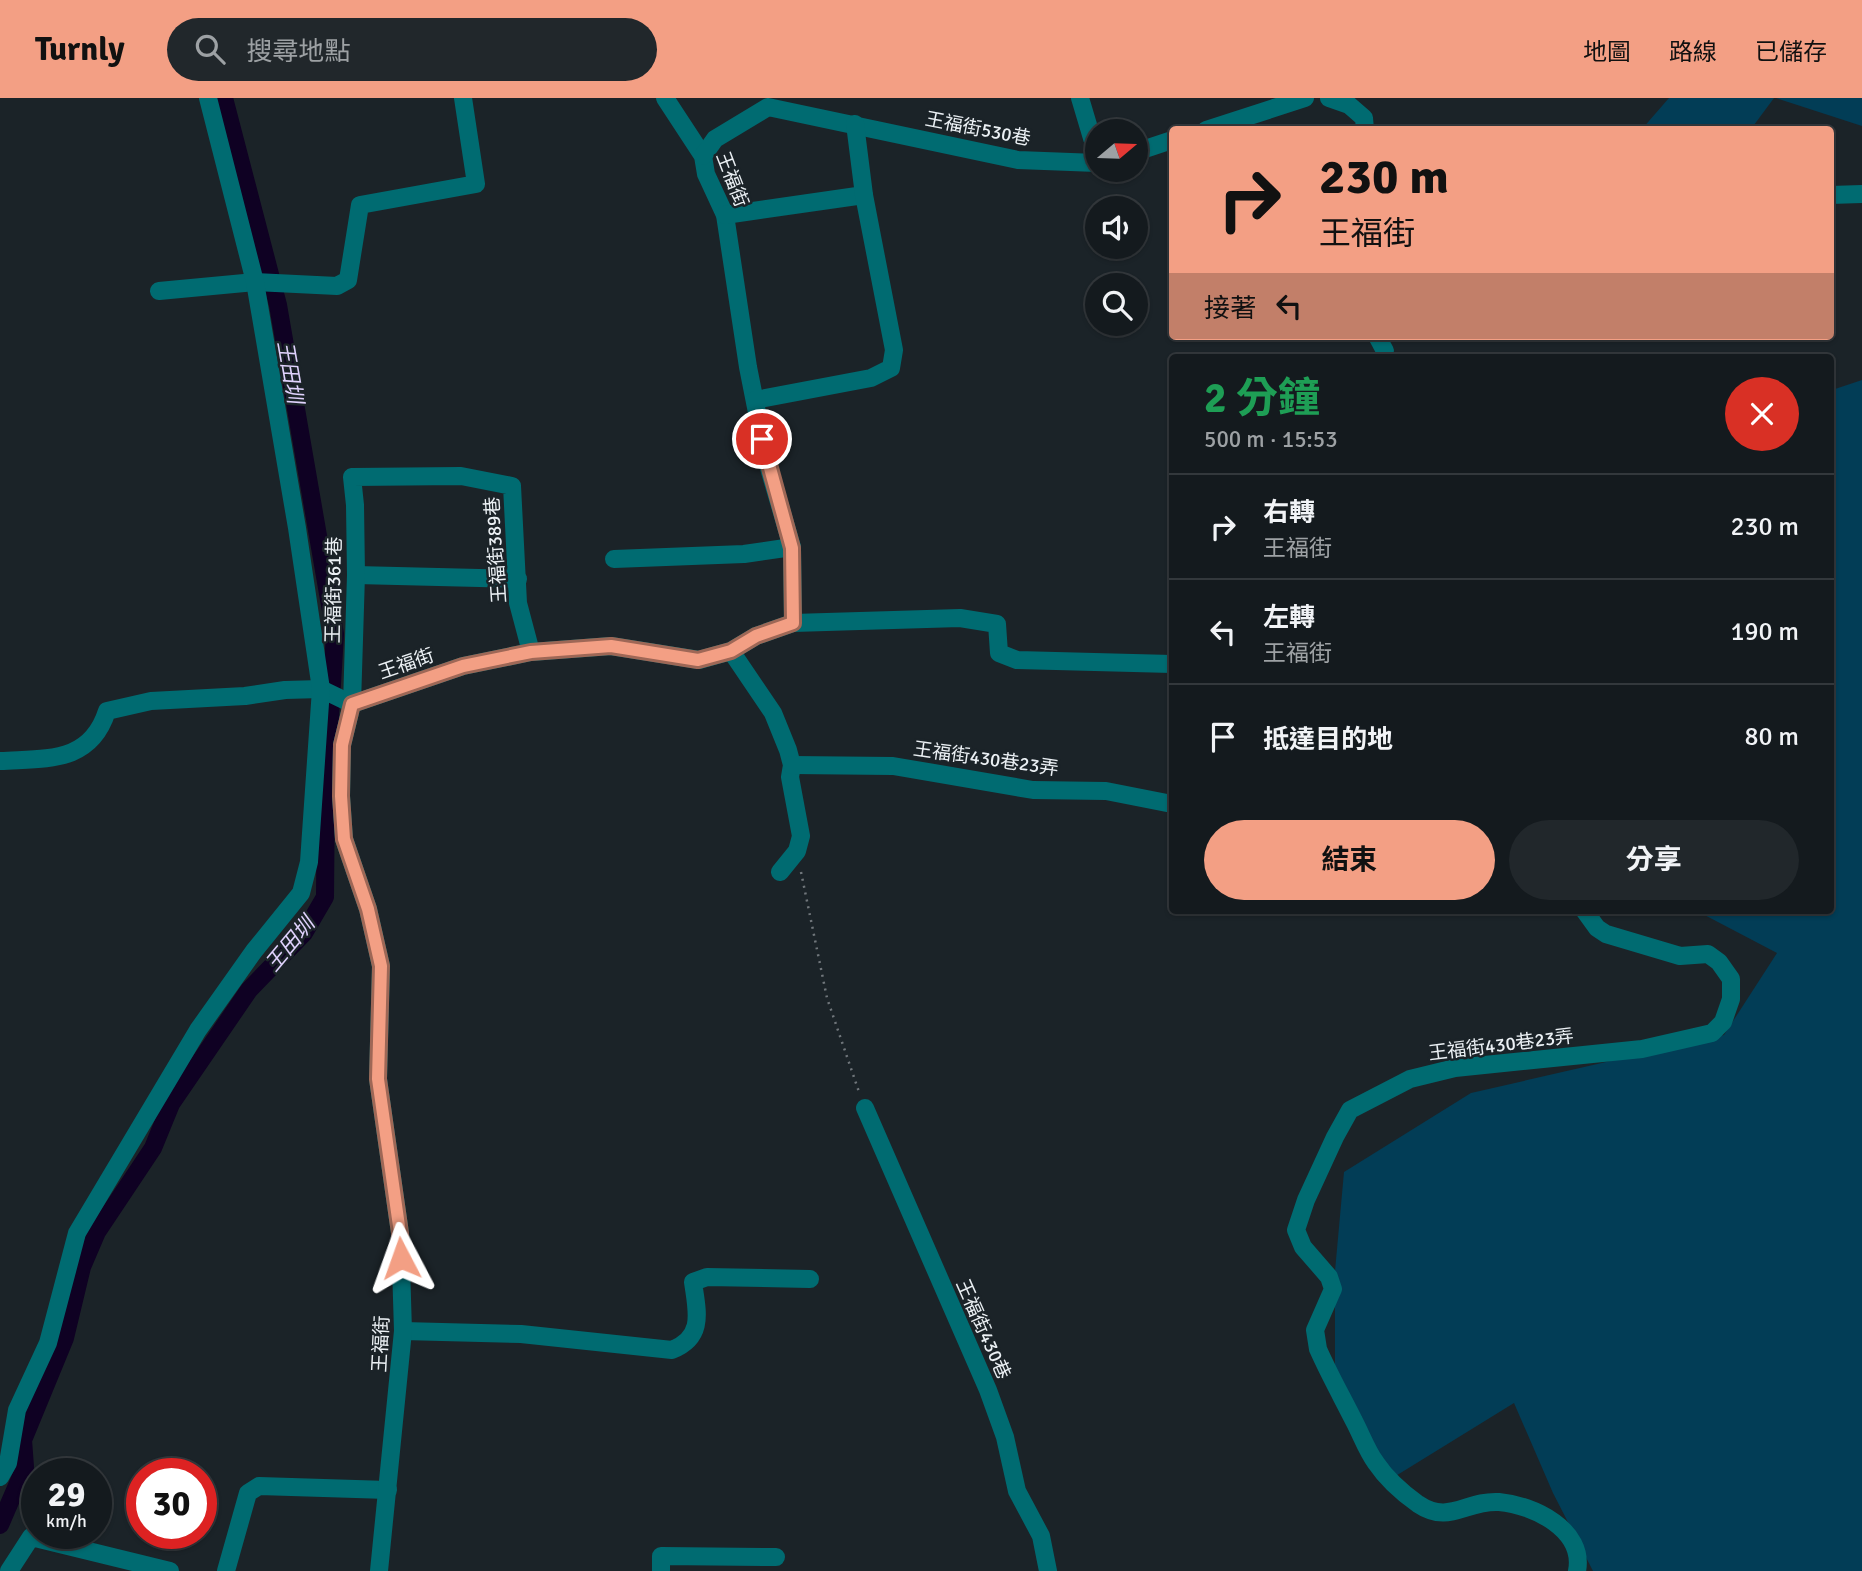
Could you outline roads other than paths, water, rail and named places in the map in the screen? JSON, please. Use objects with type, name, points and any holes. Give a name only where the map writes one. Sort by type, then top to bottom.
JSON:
[{"type":"street","points":[[0,1477],[8,1462],[17,1410],[48,1343],[77,1233],[198,1030],[254,951],[301,893],[309,862],[321,689],[255,282],[208,98]]},
{"type":"street","points":[[159,291],[255,282],[337,286],[348,280],[360,205],[476,184],[463,98]]},
{"type":"street","name":"王福街","points":[[379,1571],[404,1331],[400,1233],[378,1079],[381,966],[368,909],[344,839],[342,745],[352,704],[463,666],[531,652],[611,646],[698,660],[731,651],[756,636],[793,623],[792,548],[766,458],[725,215],[706,174],[703,156],[665,98]]},
{"type":"street","points":[[1080,98],[1086,119]]},
{"type":"street","points":[[1218,126],[1304,98]]},
{"type":"street","points":[[1329,98],[1349,105],[1364,118],[1365,126]]},
{"type":"street","name":"王福街530巷","points":[[703,156],[715,139],[768,107],[1018,160],[1085,163]]},
{"type":"street","points":[[755,400],[871,378],[891,368],[894,350],[864,195],[855,124]]},
{"type":"street","points":[[1148,148],[1169,141]]},
{"type":"street","points":[[1834,195],[1862,194]]},
{"type":"street","points":[[725,215],[864,195]]},
{"type":"street","name":"王福街361巷","points":[[352,704],[356,575],[352,477],[461,476],[512,486]]},
{"type":"street","name":"王福街389巷","points":[[512,486],[518,603],[531,652]]},
{"type":"street","points":[[614,559],[744,554],[792,548]]},
{"type":"street","points":[[356,575],[518,579]]},
{"type":"street","points":[[793,623],[960,618],[998,624],[999,653],[1017,660],[1169,664]]},
{"type":"street","points":[[731,651],[773,713],[792,765],[790,776],[801,836],[797,851],[780,872]]},
{"type":"street","points":[[0,761],[72,754],[83,748],[102,726],[107,711],[151,701],[321,689],[352,704]]},
{"type":"street","name":"王福街430巷23弄","points":[[792,765],[894,766],[1033,790],[1106,791],[1169,803]]},
{"type":"street","name":"王福街430巷23弄","points":[[1577,1571],[1578,1553],[1567,1534],[1552,1519],[1499,1502],[1468,1506],[1451,1513],[1434,1513],[1416,1503],[1376,1464],[1318,1349],[1315,1330],[1333,1289],[1329,1277],[1303,1247],[1296,1230],[1306,1200],[1350,1110],[1410,1079],[1455,1068],[1642,1049],[1712,1034],[1723,1022],[1731,999],[1731,978],[1719,962],[1708,954],[1680,956],[1606,934],[1597,928],[1587,914]]},
{"type":"street","name":"王福街430巷","points":[[865,1108],[992,1400],[1005,1437],[1017,1491],[1041,1536],[1048,1571]]},
{"type":"street","points":[[404,1331],[521,1334],[672,1350],[686,1345],[692,1338],[697,1316],[694,1282],[707,1277],[810,1279]]},
{"type":"street","points":[[226,1571],[248,1493],[259,1486],[388,1490]]},
{"type":"street","points":[[9,1571],[31,1537],[105,1564],[170,1571]]},
{"type":"street","points":[[661,1571],[662,1556],[776,1557]]},
{"type":"waterway","name":"王田圳","points":[[0,1525],[25,1467],[23,1440],[65,1338],[82,1267],[97,1232],[153,1148],[171,1104],[249,990],[304,933],[325,897],[326,782],[335,634],[278,305],[224,98]]}]
